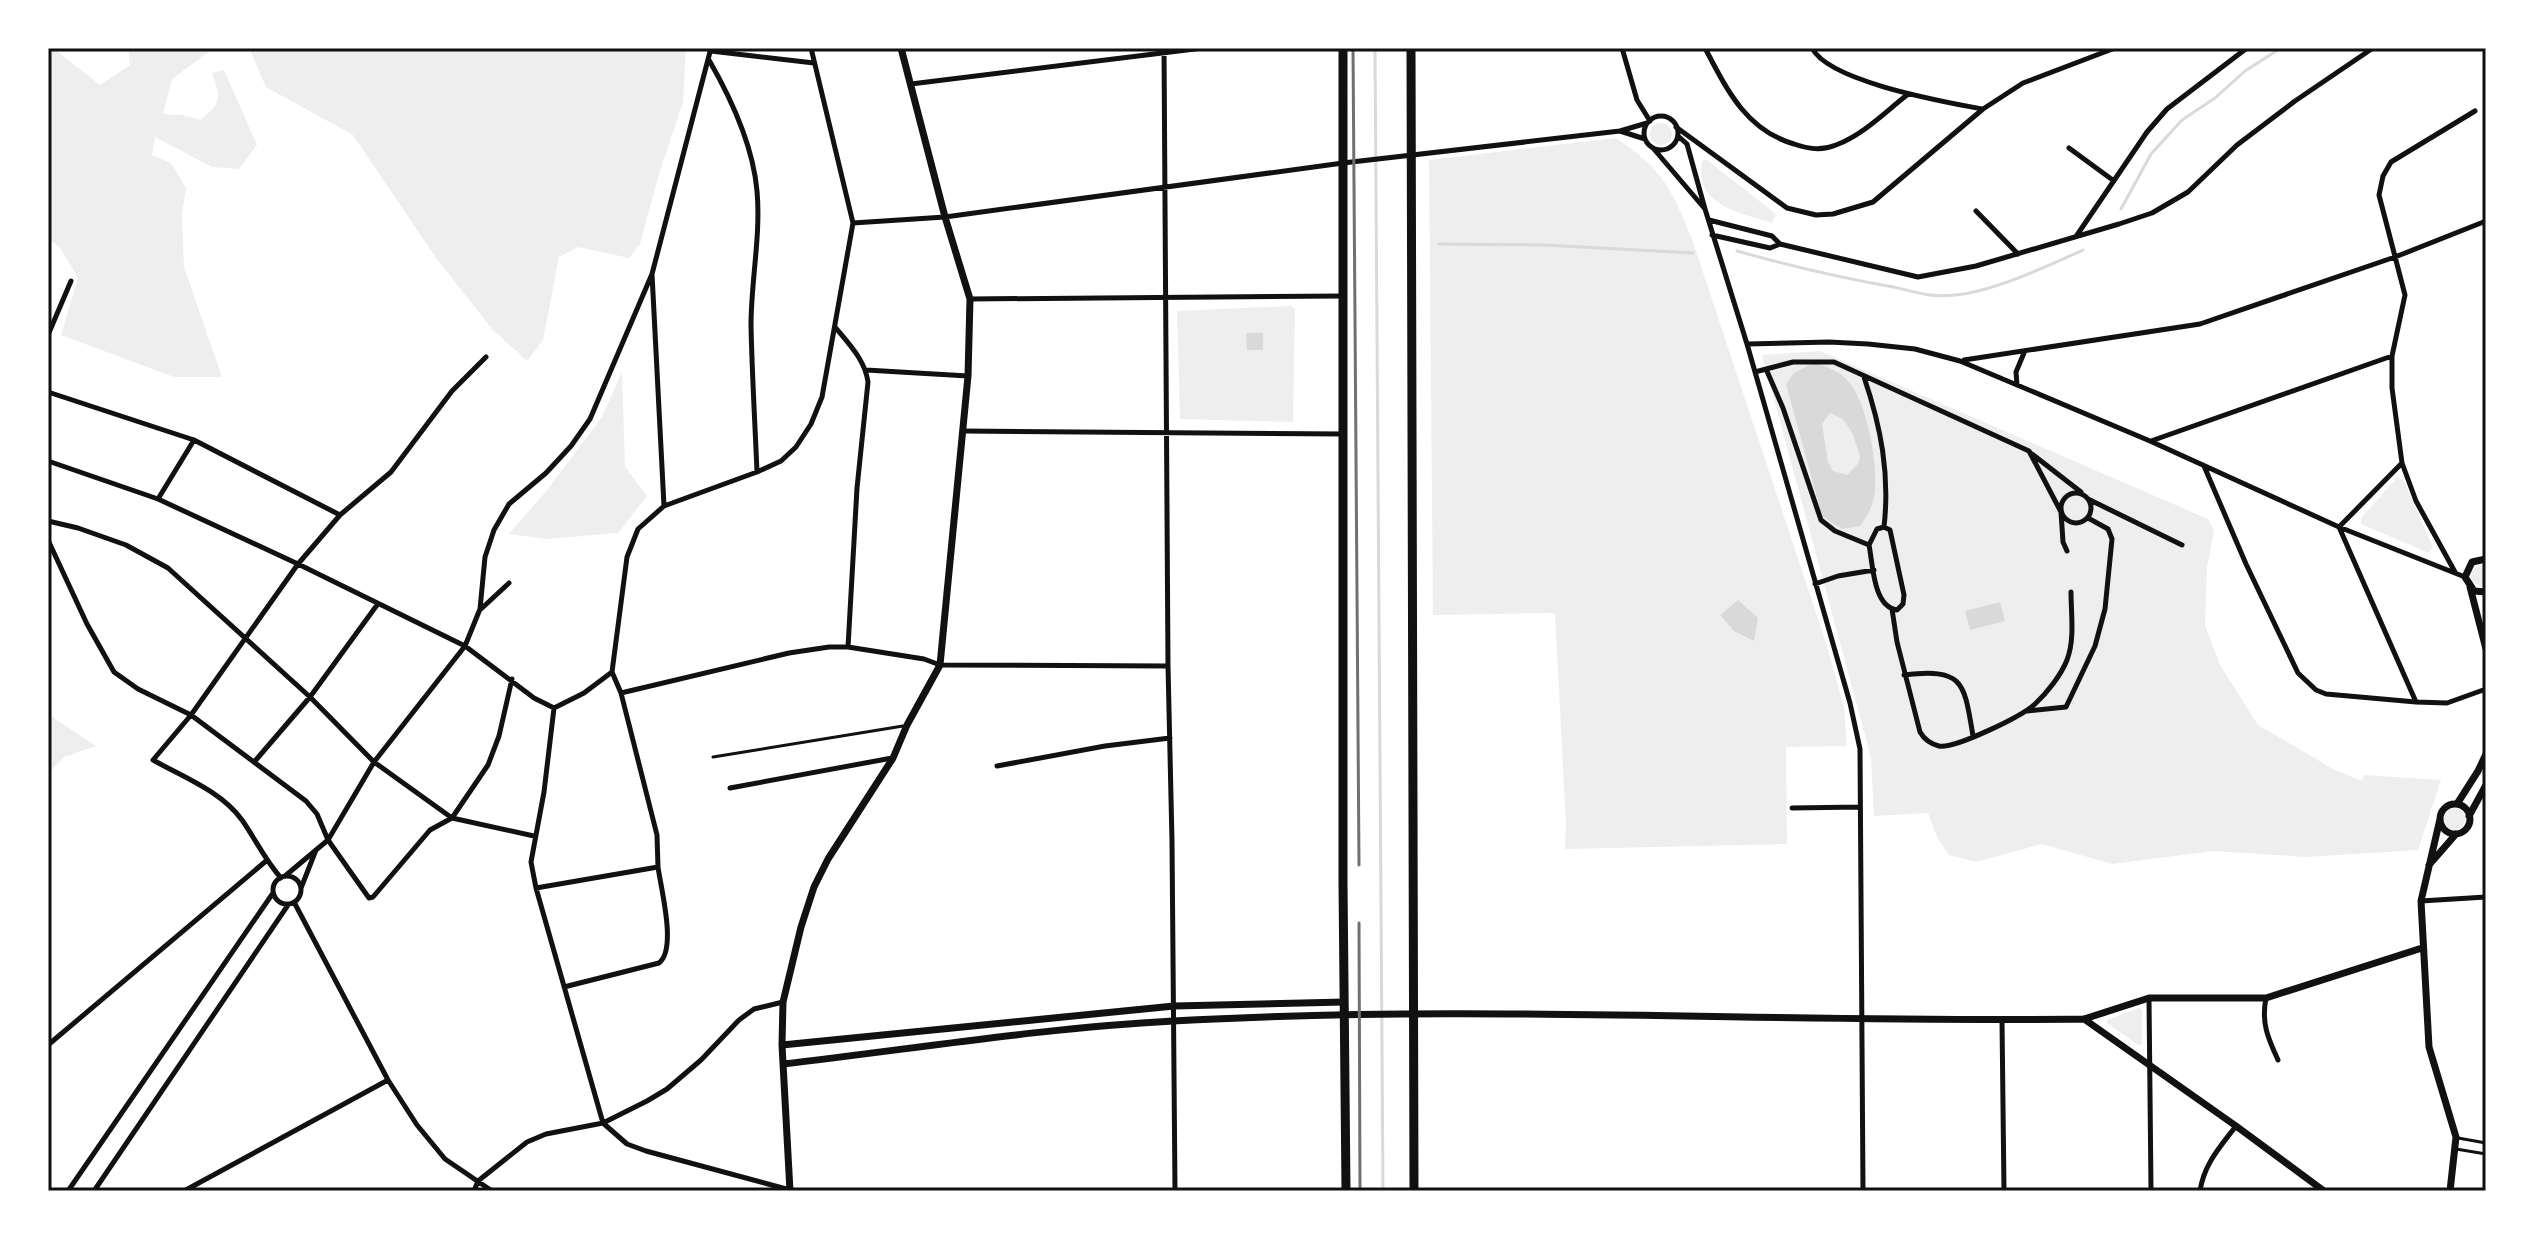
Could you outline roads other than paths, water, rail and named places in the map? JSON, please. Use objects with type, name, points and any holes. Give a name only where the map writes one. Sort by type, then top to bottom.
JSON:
[{"type":"main road","points":[[1343,48],[1346,1191]]},
{"type":"main road","points":[[1411,48],[1414,1191]]},
{"type":"street","points":[[564,987],[659,963],[665,958],[668,940],[657,835],[621,693],[612,672],[631,543],[638,529],[664,506],[781,461],[811,424],[822,397],[853,223],[811,48]]},
{"type":"street","points":[[554,708],[544,792],[531,862],[603,1123],[627,1144],[646,1151],[790,1190],[782,1045],[783,1002],[801,927],[814,887],[828,859],[893,758],[940,665],[968,376],[970,299],[901,48]]},
{"type":"street","points":[[911,84],[1164,50],[1203,48]]},
{"type":"street","points":[[1622,48],[1637,100],[1649,122]]},
{"type":"street","points":[[1705,48],[1729,95],[1753,124],[1777,139],[1812,150],[1836,145],[1859,132],[1907,95]]},
{"type":"street","points":[[1812,48],[1816,56],[1848,73],[1907,95],[1983,109]]},
{"type":"street","points":[[853,223],[945,217],[1343,163],[1620,131],[1665,117],[1787,208],[1816,215],[1833,214],[1873,202],[1983,109],[2023,83],[2115,48]]},
{"type":"street","points":[[2077,236],[2147,132],[2167,109],[2247,48]]},
{"type":"street","points":[[1708,219],[1772,236],[1780,244],[1918,277],[1976,266],[2152,213],[2188,192],[2237,145],[2373,48]]},
{"type":"street","points":[[68,1191],[273,893],[275,882],[328,840],[374,762],[465,646],[480,609],[485,557],[494,530],[509,504],[571,446],[590,419],[652,274],[711,49],[814,63]]},
{"type":"street","points":[[1164,50],[1175,1191]]},
{"type":"street","points":[[709,60],[727,91],[741,125],[758,192],[751,325],[757,472]]},
{"type":"street","points":[[2456,573],[2416,501],[2402,463],[2392,388],[2392,356],[2405,295],[2379,195],[2383,176],[2391,162],[2475,111]]},
{"type":"street","points":[[1645,139],[1649,122]]},
{"type":"street","points":[[1676,127],[1678,136],[1687,144],[1711,235],[1747,344],[1850,703],[1860,749],[1863,1191]]},
{"type":"street","points":[[1620,131],[1645,139],[1705,209]]},
{"type":"street","points":[[1653,148],[1668,149],[1678,136]]},
{"type":"street","points":[[2069,148],[2114,181]]},
{"type":"street","points":[[1976,211],[2018,255]]},
{"type":"street","points":[[1960,361],[2200,324],[2395,257],[2486,221]]},
{"type":"street","points":[[1711,235],[1770,248],[1780,244]]},
{"type":"street","points":[[652,274],[664,506]]},
{"type":"street","points":[[48,335],[71,281]]},
{"type":"street","points":[[970,299],[1344,296]]},
{"type":"street","points":[[835,327],[866,370],[868,382],[857,488],[848,647]]},
{"type":"street","points":[[1747,344],[1868,344],[1915,349],[1960,361],[2150,441],[2339,527],[2465,577],[2486,649]]},
{"type":"street","points":[[2017,386],[2016,372],[2025,353]]},
{"type":"street","points":[[2150,441],[2392,356]]},
{"type":"street","points":[[301,889],[294,878],[283,877],[266,861],[241,819],[226,803],[153,760],[191,715],[298,564],[340,515],[391,472],[452,391],[486,357]]},
{"type":"street","points":[[1755,372],[1812,360],[1834,362],[2029,451],[2087,497],[2091,508],[2088,518],[2075,524],[2066,520],[2029,451]]},
{"type":"street","points":[[1766,369],[1783,408],[1821,520],[1835,531],[1869,545]]},
{"type":"street","points":[[866,370],[968,376]]},
{"type":"street","points":[[1864,377],[1876,412],[1885,456],[1887,500],[1884,527]]},
{"type":"street","points":[[48,392],[194,440],[340,515]]},
{"type":"street","points":[[962,431],[1343,434]]},
{"type":"street","points":[[158,499],[194,440]]},
{"type":"street","points":[[48,461],[158,499],[298,564],[465,646],[534,698],[554,708]]},
{"type":"street","points":[[2339,527],[2402,463]]},
{"type":"street","points":[[2203,465],[2298,673],[2306,682],[2326,694],[2416,702],[2447,703],[2486,689]]},
{"type":"street","points":[[2067,551],[2063,542],[2061,503],[2067,495],[2076,492],[2182,545]]},
{"type":"street","points":[[2026,711],[2066,707],[2095,646],[2105,609],[2112,539],[2108,529],[2088,518]]},
{"type":"street","points":[[48,521],[126,545],[168,568],[310,697],[374,762],[452,818],[534,836]]},
{"type":"street","points":[[1884,527],[1892,533],[1904,588],[1903,604],[1897,610],[1881,600],[1869,545],[1877,529],[1884,527]]},
{"type":"street","points":[[2339,527],[2416,702]]},
{"type":"street","points":[[48,540],[87,624],[114,672],[138,689],[191,715],[310,806],[317,814],[328,840],[367,897],[373,897],[430,830],[452,818],[493,755],[512,679]]},
{"type":"street","points":[[2465,577],[2468,566],[2486,552]]},
{"type":"street","points":[[2477,560],[2486,559]]},
{"type":"street","points":[[1815,584],[1838,576],[1874,570]]},
{"type":"street","points":[[480,609],[509,583]]},
{"type":"street","points":[[2470,587],[2486,592]]},
{"type":"street","points":[[1892,609],[1904,675],[1922,737],[1944,746],[2026,711],[2042,696],[2067,659],[2071,642],[2071,592]]},
{"type":"street","points":[[255,761],[310,697],[377,605]]},
{"type":"street","points":[[621,693],[789,653],[829,647],[924,659],[940,665],[1168,666]]},
{"type":"street","points":[[554,708],[584,693],[612,672]]},
{"type":"street","points":[[1904,675],[1945,674],[1958,681],[1966,700],[1973,736]]},
{"type":"street","points":[[997,766],[1105,746],[1170,738]]},
{"type":"street","points":[[2457,804],[2486,754]]},
{"type":"street","points":[[730,788],[893,758]]},
{"type":"street","points":[[2428,867],[2456,834],[2468,825],[2469,816],[2486,785]]},
{"type":"street","points":[[2450,1191],[2456,1137],[2429,1047],[2421,901],[2440,819],[2447,806],[2457,804],[2465,808],[2469,816]]},
{"type":"street","points":[[1792,808],[1860,807]]},
{"type":"street","points":[[2440,819],[2443,828],[2456,834]]},
{"type":"street","points":[[94,1191],[291,903],[299,896],[316,850]]},
{"type":"street","points":[[48,1045],[266,861]]},
{"type":"street","points":[[536,888],[658,867]]},
{"type":"street","points":[[273,893],[278,901],[291,903]]},
{"type":"street","points":[[2421,901],[2486,897]]},
{"type":"street","points":[[291,903],[388,1080],[417,1125],[445,1159],[492,1191]]},
{"type":"street","points":[[783,1064],[1045,1031],[1174,1021],[1400,1015],[2084,1019],[2149,998],[2266,998],[2422,948]]},
{"type":"street","points":[[2149,998],[2151,1189]]},
{"type":"street","points":[[2266,998],[2262,1015],[2265,1032],[2278,1060]]},
{"type":"street","points":[[474,1191],[478,1181],[536,1137],[603,1123],[667,1089],[701,1060],[739,1020],[754,1009],[783,1002]]},
{"type":"street","points":[[782,1045],[1174,1006],[1344,1002]]},
{"type":"street","points":[[1043,1017],[1045,1031]]},
{"type":"street","points":[[2084,1019],[2324,1191]]},
{"type":"street","points":[[2002,1020],[2004,1191]]},
{"type":"street","points":[[918,1032],[919,1049]]},
{"type":"street","points":[[184,1191],[388,1080]]},
{"type":"street","points":[[2200,1191],[2202,1175],[2210,1160],[2236,1126]]},
{"type":"lane","points":[[713,757],[907,725]]},
{"type":"lane","points":[[2456,1137],[2486,1143]]},
{"type":"lane","points":[[2456,1149],[2486,1154]]},
{"type":"waterway","points":[[1375,48],[1383,1191]]},
{"type":"waterway","points":[[2121,209],[2151,154],[2182,120],[2215,98],[2245,71],[2281,48]]},
{"type":"waterway","points":[[1439,244],[1545,245],[1693,253]]},
{"type":"waterway","points":[[1737,251],[1831,275],[1945,296],[2003,284],[2083,250]]},
{"type":"railway","points":[[1353,48],[1359,865]]},
{"type":"railway","points":[[1359,923],[1360,1191]]}]
